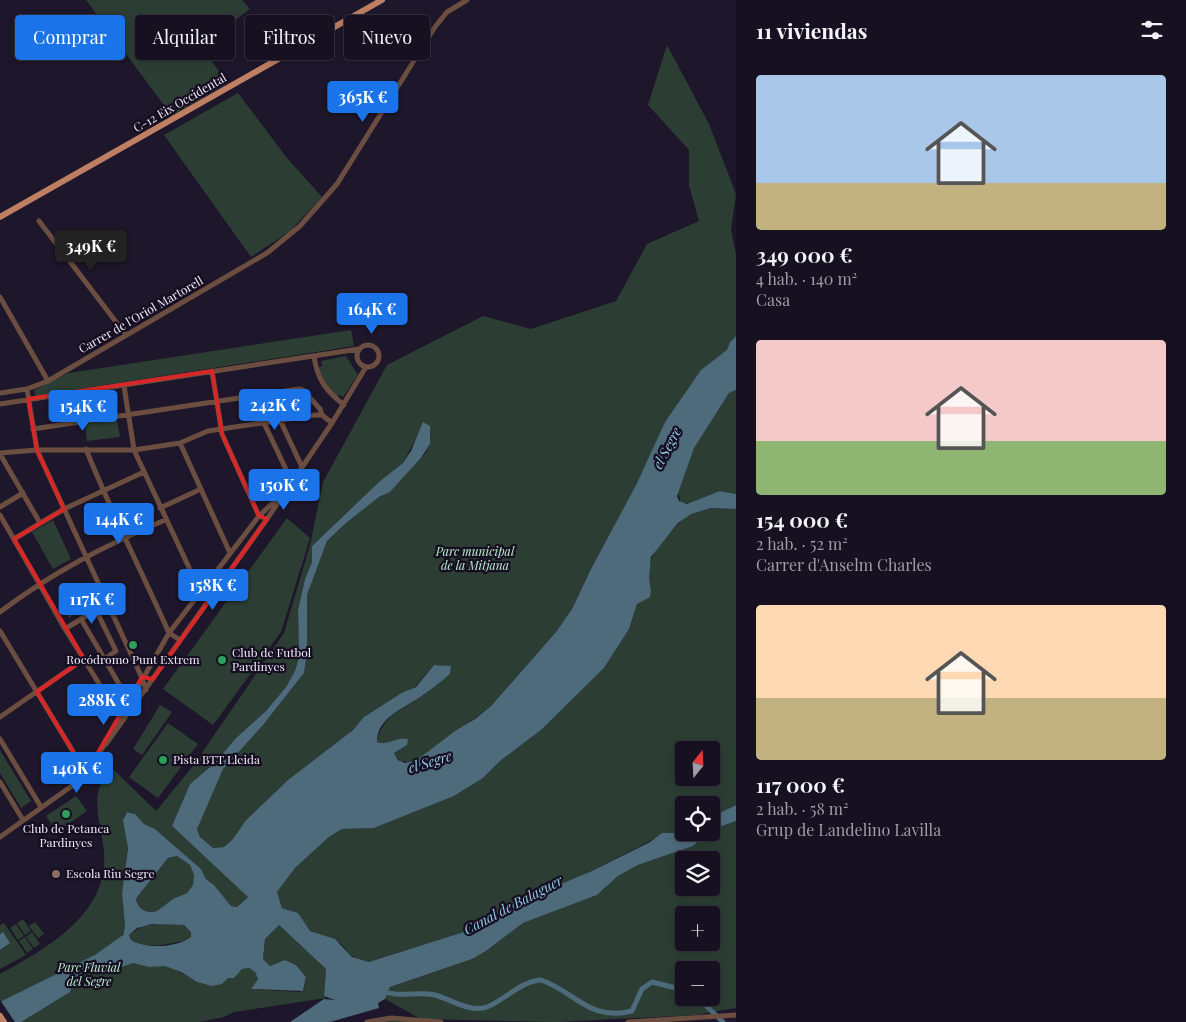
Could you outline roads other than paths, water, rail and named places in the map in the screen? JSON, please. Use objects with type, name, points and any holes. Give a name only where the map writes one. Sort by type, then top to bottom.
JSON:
[{"type":"main road","name":"C-12 Eix Occidental","points":[[0,219],[382,0]]},
{"type":"main road","points":[[0,1016],[4,1022]]},
{"type":"street","name":"Carrer de l'Oriol Martorell","points":[[0,393],[27,389],[48,381],[263,255],[300,226],[337,184],[435,27],[447,12],[466,0]]},
{"type":"street","points":[[39,220],[126,335]]},
{"type":"street","points":[[0,297],[2,307],[48,381]]},
{"type":"street","points":[[0,404],[359,349],[368,345],[375,348],[379,354],[376,364],[366,367],[344,405],[267,519],[146,690],[122,720],[86,774],[0,837]]},
{"type":"street","points":[[356,355],[359,349]]},
{"type":"street","points":[[351,350],[356,355],[358,362],[366,367]]},
{"type":"street","points":[[314,356],[315,369],[322,384],[344,405]]},
{"type":"street","points":[[212,371],[221,429],[259,516],[267,519]]},
{"type":"street","points":[[124,386],[134,450],[165,520],[200,591],[208,600]]},
{"type":"street","points":[[27,389],[37,450],[85,556],[144,675],[146,690]]},
{"type":"street","points":[[33,429],[301,389],[320,409],[322,415],[332,423]]},
{"type":"street","points":[[40,523],[0,453],[37,450],[134,450],[180,443],[208,431],[322,415]]},
{"type":"street","points":[[280,420],[302,466]]},
{"type":"street","points":[[264,423],[292,482]]},
{"type":"street","points":[[180,443],[230,553]]},
{"type":"street","points":[[86,449],[103,492],[126,537],[169,633],[180,640]]},
{"type":"street","points":[[14,540],[64,509],[144,472]]},
{"type":"street","points":[[160,508],[201,489]]},
{"type":"street","points":[[122,720],[144,675],[169,633],[259,516],[285,491]]},
{"type":"street","points":[[0,507],[23,493]]},
{"type":"street","points":[[0,515],[65,629],[122,720]]},
{"type":"street","points":[[0,612],[39,582],[85,556],[165,520]]},
{"type":"street","points":[[65,629],[108,603]]},
{"type":"street","points":[[96,610],[116,651],[105,659]]},
{"type":"street","points":[[80,619],[119,684]]},
{"type":"street","points":[[0,631],[86,774]]},
{"type":"street","points":[[0,717],[84,659]]},
{"type":"street","points":[[144,675],[148,679],[153,679]]},
{"type":"street","points":[[0,739],[41,807]]},
{"type":"street","points":[[0,782],[23,820]]},
{"type":"street","points":[[628,1022],[736,1015]]},
{"type":"street","points":[[367,1022],[391,1018],[441,1022]]},
{"type":"water","points":[[736,336],[736,390],[729,393],[694,448],[677,496],[679,501],[687,504],[720,491],[736,494],[736,509],[711,508],[691,514],[678,523],[651,557],[650,597],[637,604],[629,629],[604,668],[541,730],[500,761],[483,778],[454,796],[374,828],[342,829],[329,837],[295,868],[277,892],[282,908],[298,913],[310,931],[335,939],[352,957],[369,962],[473,929],[483,918],[496,911],[592,871],[650,842],[662,833],[675,833],[675,841],[698,841],[693,846],[638,865],[618,876],[597,895],[523,923],[486,951],[472,959],[390,987],[385,999],[378,1003],[379,1008],[330,1022],[290,1022],[324,999],[335,1000],[324,996],[326,969],[279,925],[265,939],[263,959],[270,966],[285,960],[296,965],[306,977],[303,991],[251,989],[258,979],[255,972],[249,968],[242,969],[234,978],[228,978],[222,984],[211,986],[197,982],[181,972],[165,966],[149,967],[133,963],[115,969],[100,964],[74,978],[70,992],[21,1022],[0,1022],[0,1002],[95,955],[123,935],[125,926],[122,893],[128,848],[123,820],[127,812],[135,814],[144,824],[155,829],[201,869],[206,879],[214,885],[231,906],[237,907],[248,897],[172,826],[190,784],[215,763],[235,739],[266,711],[286,687],[295,671],[299,657],[298,610],[305,579],[312,562],[312,546],[380,481],[403,463],[411,451],[423,422],[430,426],[430,444],[421,458],[390,492],[379,497],[327,541],[307,595],[307,653],[304,673],[263,725],[223,769],[197,829],[200,837],[213,848],[224,847],[233,839],[246,820],[288,780],[353,730],[364,717],[403,692],[416,687],[434,665],[451,666],[450,674],[386,720],[378,734],[377,742],[381,743],[404,738],[408,739],[407,745],[394,753],[398,760],[405,763],[417,760],[491,706],[556,632],[572,609],[636,485],[665,422],[701,370],[727,350],[730,342]],"holes":[[[177,856],[190,865],[194,875],[193,885],[187,893],[173,899],[157,911],[150,912],[139,906],[136,900],[138,896],[168,858]],[[152,924],[184,925],[191,932],[191,937],[185,941],[169,945],[145,945],[131,940],[129,935],[137,928]]]},
{"type":"water","points":[[736,805],[736,821],[720,827],[720,813]]},
{"type":"water","points":[[3,932],[10,943],[0,950],[0,934]]},
{"type":"waterway","points":[[382,991],[395,994],[435,995],[467,1007],[481,1008],[494,1004],[520,987],[541,980],[594,1009],[617,1013],[632,1011],[642,989],[652,982],[675,988]]},
{"type":"waterway","points":[[706,1006],[723,1022]]},
{"type":"place","name":"Rocódromo Punt Extrem","points":[[133,645]]},
{"type":"place","name":"Club de Futbol Pardinyes","points":[[222,660]]},
{"type":"place","name":"Pista BTT Lleida","points":[[163,760]]},
{"type":"place","name":"Club de Petanca Pardinyes","points":[[66,814]]},
{"type":"place","name":"Escola Riu Segre","points":[[56,874]]},
{"type":"water label","name":"el Segre","points":[[667,448]]},
{"type":"water label","name":"el Segre","points":[[430,762]]},
{"type":"water label","name":"Canal de Balaguer","points":[[513,905]]},
{"type":"park label","name":"Parc municipal de la Mitjana","points":[[475,559]]},
{"type":"park label","name":"Parc Fluvial del Segre","points":[[89,975]]}]
